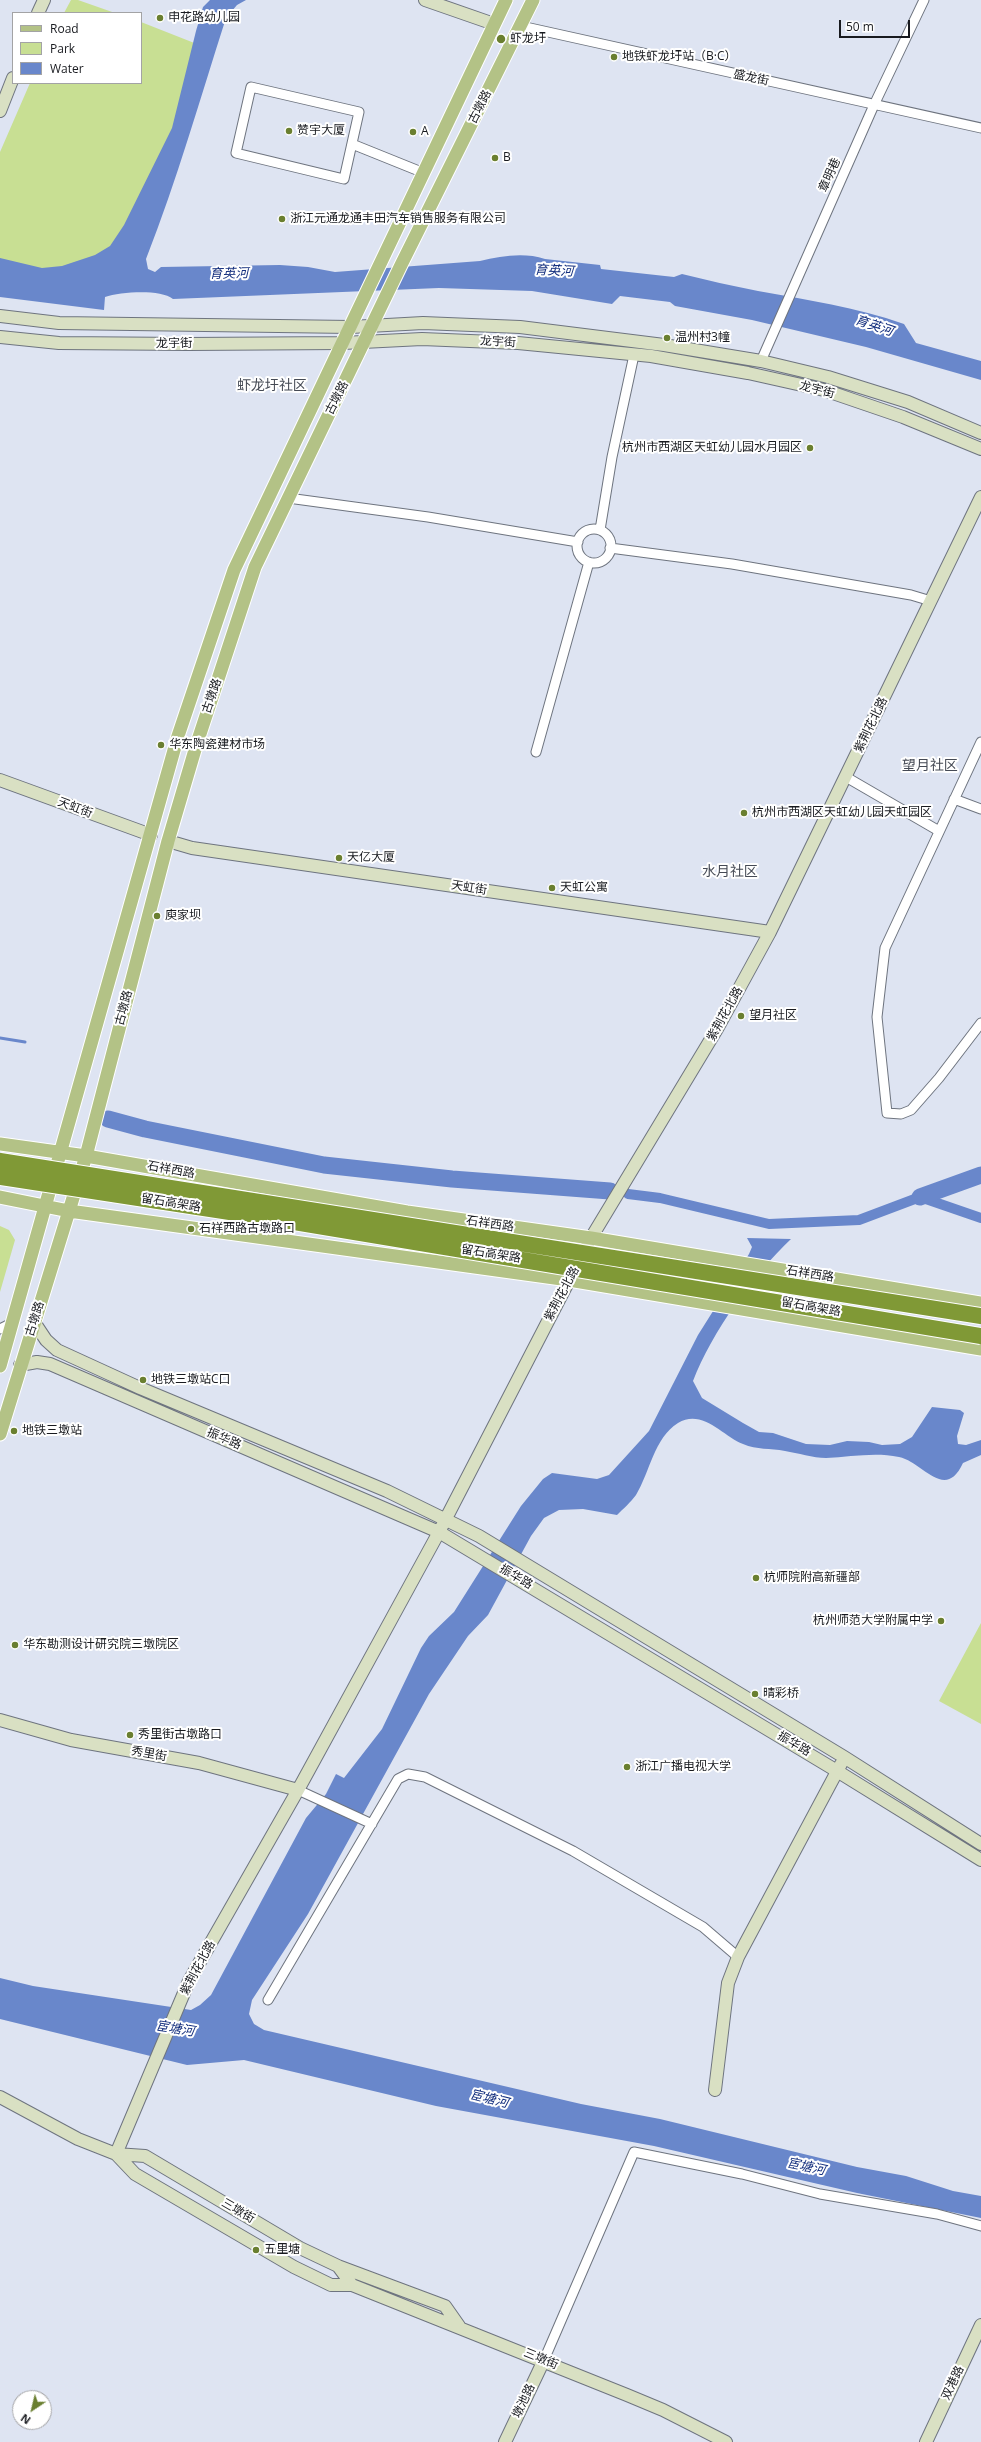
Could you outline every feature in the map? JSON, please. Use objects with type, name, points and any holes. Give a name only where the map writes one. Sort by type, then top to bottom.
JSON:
[{"type":"highway","name":"留石高架路","points":[[0,1161],[981,1316]]},
{"type":"highway","name":"留石高架路","points":[[0,1177],[282,1220],[981,1336]]},
{"type":"main road","name":"古墩路","points":[[0,1366],[178,736],[234,570],[506,0]]},
{"type":"main road","name":"古墩路","points":[[0,1434],[20,1365],[86,1156],[168,841],[209,703],[255,567],[402,263],[533,0]]},
{"type":"main road","name":"石祥西路","points":[[0,1144],[86,1156],[407,1212],[591,1238],[981,1303]]},
{"type":"main road","points":[[0,1197],[46,1205],[69,1211],[569,1280],[981,1350]]},
{"type":"street","points":[[38,12],[44,0]]},
{"type":"street","points":[[425,0],[494,24]]},
{"type":"street","name":"章明巷","points":[[761,361],[874,105],[924,0]]},
{"type":"street","name":"盛龙街","points":[[521,26],[981,128]]},
{"type":"street","points":[[0,111],[12,81]]},
{"type":"street","points":[[251,87],[359,112],[352,144],[344,179],[236,154],[251,87]]},
{"type":"street","points":[[352,144],[424,173]]},
{"type":"street","name":"龙宇街","points":[[0,316],[59,323],[351,327],[423,323],[520,327],[664,345],[761,361],[828,377],[908,402],[981,433]]},
{"type":"street","name":"龙宇街","points":[[0,337],[59,343],[343,343],[422,339],[511,343],[634,355],[748,373],[824,390],[903,417],[981,449]]},
{"type":"street","points":[[600,530],[612,457],[634,355]]},
{"type":"street","name":"紫荆花北路","points":[[116,2154],[181,2000],[439,1532],[591,1238],[717,1029],[770,932],[981,497]]},
{"type":"street","points":[[288,498],[428,517],[578,542]]},
{"type":"street","points":[[588,530],[600,530],[608,537],[610,548],[603,560],[589,562],[581,556],[578,542],[583,533],[588,530]]},
{"type":"street","points":[[610,548],[732,564],[911,595],[931,601]]},
{"type":"street","points":[[536,752],[589,562]]},
{"type":"street","points":[[981,742],[885,948],[877,1017],[887,1113],[901,1114],[911,1110],[939,1078],[981,1023]]},
{"type":"street","points":[[846,777],[939,831]]},
{"type":"street","name":"天虹街","points":[[0,780],[151,835]]},
{"type":"street","points":[[954,799],[981,809]]},
{"type":"street","name":"天虹街","points":[[168,841],[192,848],[770,932]]},
{"type":"street","name":"振华路","points":[[34,1322],[46,1340],[57,1350],[140,1388],[387,1492],[479,1536],[844,1758],[981,1844]]},
{"type":"street","points":[[0,1329],[12,1323]]},
{"type":"street","name":"振华路","points":[[20,1365],[37,1362],[50,1364],[439,1532],[469,1548],[837,1770],[981,1860]]},
{"type":"street","name":"秀里街","points":[[0,1720],[71,1740],[199,1763],[298,1790]]},
{"type":"street","points":[[714,2090],[728,1983],[738,1957],[844,1758]]},
{"type":"street","points":[[268,2000],[398,1779],[408,1774],[425,1776],[573,1851],[703,1927],[738,1957]]},
{"type":"street","points":[[298,1790],[372,1824]]},
{"type":"street","name":"三墩街","points":[[0,2097],[78,2139],[116,2154],[145,2156],[300,2248],[338,2266],[352,2285]]},
{"type":"street","points":[[544,2360],[634,2152],[742,2174],[820,2194],[936,2214],[981,2226]]},
{"type":"street","name":"三墩街","points":[[116,2154],[135,2174],[294,2267],[331,2285],[352,2285],[459,2326],[663,2410],[726,2442]]},
{"type":"street","points":[[338,2266],[444,2306],[459,2326]]},
{"type":"street","name":"双港路","points":[[926,2442],[981,2325]]},
{"type":"street","name":"墩池路","points":[[505,2442],[544,2360]]},
{"type":"green space","points":[[71,0],[78,0],[112,12],[65,12]]},
{"type":"green space","points":[[142,22],[207,48],[114,283],[0,274],[0,152],[30,84],[142,84]]},
{"type":"green space","points":[[0,1226],[9,1230],[15,1240],[0,1292]]},
{"type":"green space","points":[[981,1623],[981,1724],[939,1701]]},
{"type":"water","name":"育英河","points":[[210,0],[246,0],[237,5],[226,18],[178,169],[146,259],[148,269],[155,272],[161,267],[280,265],[308,267],[335,272],[480,261],[504,256],[521,255],[600,265],[601,269],[674,277],[682,274],[748,289],[850,308],[904,324],[916,343],[981,361],[981,380],[866,347],[752,320],[675,306],[670,302],[620,296],[612,304],[532,291],[439,288],[173,299],[159,294],[140,292],[105,297],[104,310],[0,297],[0,258],[42,268],[62,266],[95,255],[110,246],[124,225],[172,128],[203,7]]},
{"type":"water","name":"宦塘河","points":[[747,1238],[791,1239],[762,1269],[748,1287],[722,1324],[711,1343],[693,1381],[702,1398],[759,1432],[773,1433],[806,1444],[830,1445],[847,1441],[869,1442],[882,1445],[900,1444],[912,1437],[932,1407],[960,1410],[964,1413],[957,1436],[958,1444],[966,1445],[981,1440],[981,1455],[963,1463],[956,1474],[949,1479],[941,1480],[908,1460],[899,1457],[872,1455],[821,1458],[753,1447],[735,1440],[704,1421],[687,1419],[670,1429],[663,1437],[636,1495],[617,1515],[583,1509],[559,1510],[544,1518],[531,1536],[488,1615],[468,1636],[429,1694],[308,1914],[252,2000],[249,2014],[254,2024],[264,2030],[581,2104],[660,2119],[857,2167],[906,2176],[953,2191],[981,2196],[981,2218],[857,2193],[654,2146],[436,2106],[244,2060],[187,2065],[0,2019],[0,1978],[33,1986],[191,2010],[200,2005],[211,1995],[306,1818],[326,1794],[336,1774],[344,1778],[382,1729],[421,1648],[429,1636],[454,1612],[521,1506],[543,1479],[552,1473],[597,1479],[609,1475],[649,1431],[698,1335],[749,1254],[752,1247]]},
{"type":"waterway","points":[[0,1038],[25,1042]]},
{"type":"waterway","points":[[108,1119],[145,1129],[324,1165],[452,1179],[610,1191]]},
{"type":"waterway","points":[[920,1197],[981,1175]]},
{"type":"waterway","points":[[628,1194],[660,1198],[769,1224],[859,1220],[920,1197],[981,1218]]},
{"type":"place","name":"申花路幼儿园","points":[[160,18]]},
{"type":"place","name":"虾龙圩","points":[[501,39]]},
{"type":"place","name":"地铁虾龙圩站（B·C）","points":[[614,57]]},
{"type":"place","name":"赞宇大厦","points":[[289,131]]},
{"type":"place","name":"A","points":[[413,132]]},
{"type":"place","name":"B","points":[[495,158]]},
{"type":"place","name":"浙江元通龙通丰田汽车销售服务有限公司","points":[[282,219]]},
{"type":"place","name":"温州村3幢","points":[[667,338]]},
{"type":"place","name":"杭州市西湖区天虹幼儿园水月园区","points":[[810,448]]},
{"type":"place","name":"华东陶瓷建材市场","points":[[161,745]]},
{"type":"place","name":"杭州市西湖区天虹幼儿园天虹园区","points":[[744,813]]},
{"type":"place","name":"天亿大厦","points":[[339,858]]},
{"type":"place","name":"天虹公寓","points":[[552,888]]},
{"type":"place","name":"庾家坝","points":[[157,916]]},
{"type":"place","name":"望月社区","points":[[741,1016]]},
{"type":"place","name":"石祥西路古墩路口","points":[[191,1229]]},
{"type":"place","name":"地铁三墩站C口","points":[[143,1380]]},
{"type":"place","name":"地铁三墩站","points":[[14,1431]]},
{"type":"place","name":"杭师院附高新疆部","points":[[756,1578]]},
{"type":"place","name":"杭州师范大学附属中学","points":[[941,1621]]},
{"type":"place","name":"华东勘测设计研究院三墩院区","points":[[15,1645]]},
{"type":"place","name":"晴彩桥","points":[[755,1694]]},
{"type":"place","name":"秀里街古墩路口","points":[[130,1735]]},
{"type":"place","name":"浙江广播电视大学","points":[[627,1767]]},
{"type":"place","name":"五里塘","points":[[256,2250]]},
{"type":"district","name":"虾龙圩社区","points":[[272,386]]},
{"type":"district","name":"望月社区","points":[[930,766]]},
{"type":"district","name":"水月社区","points":[[730,872]]}]
